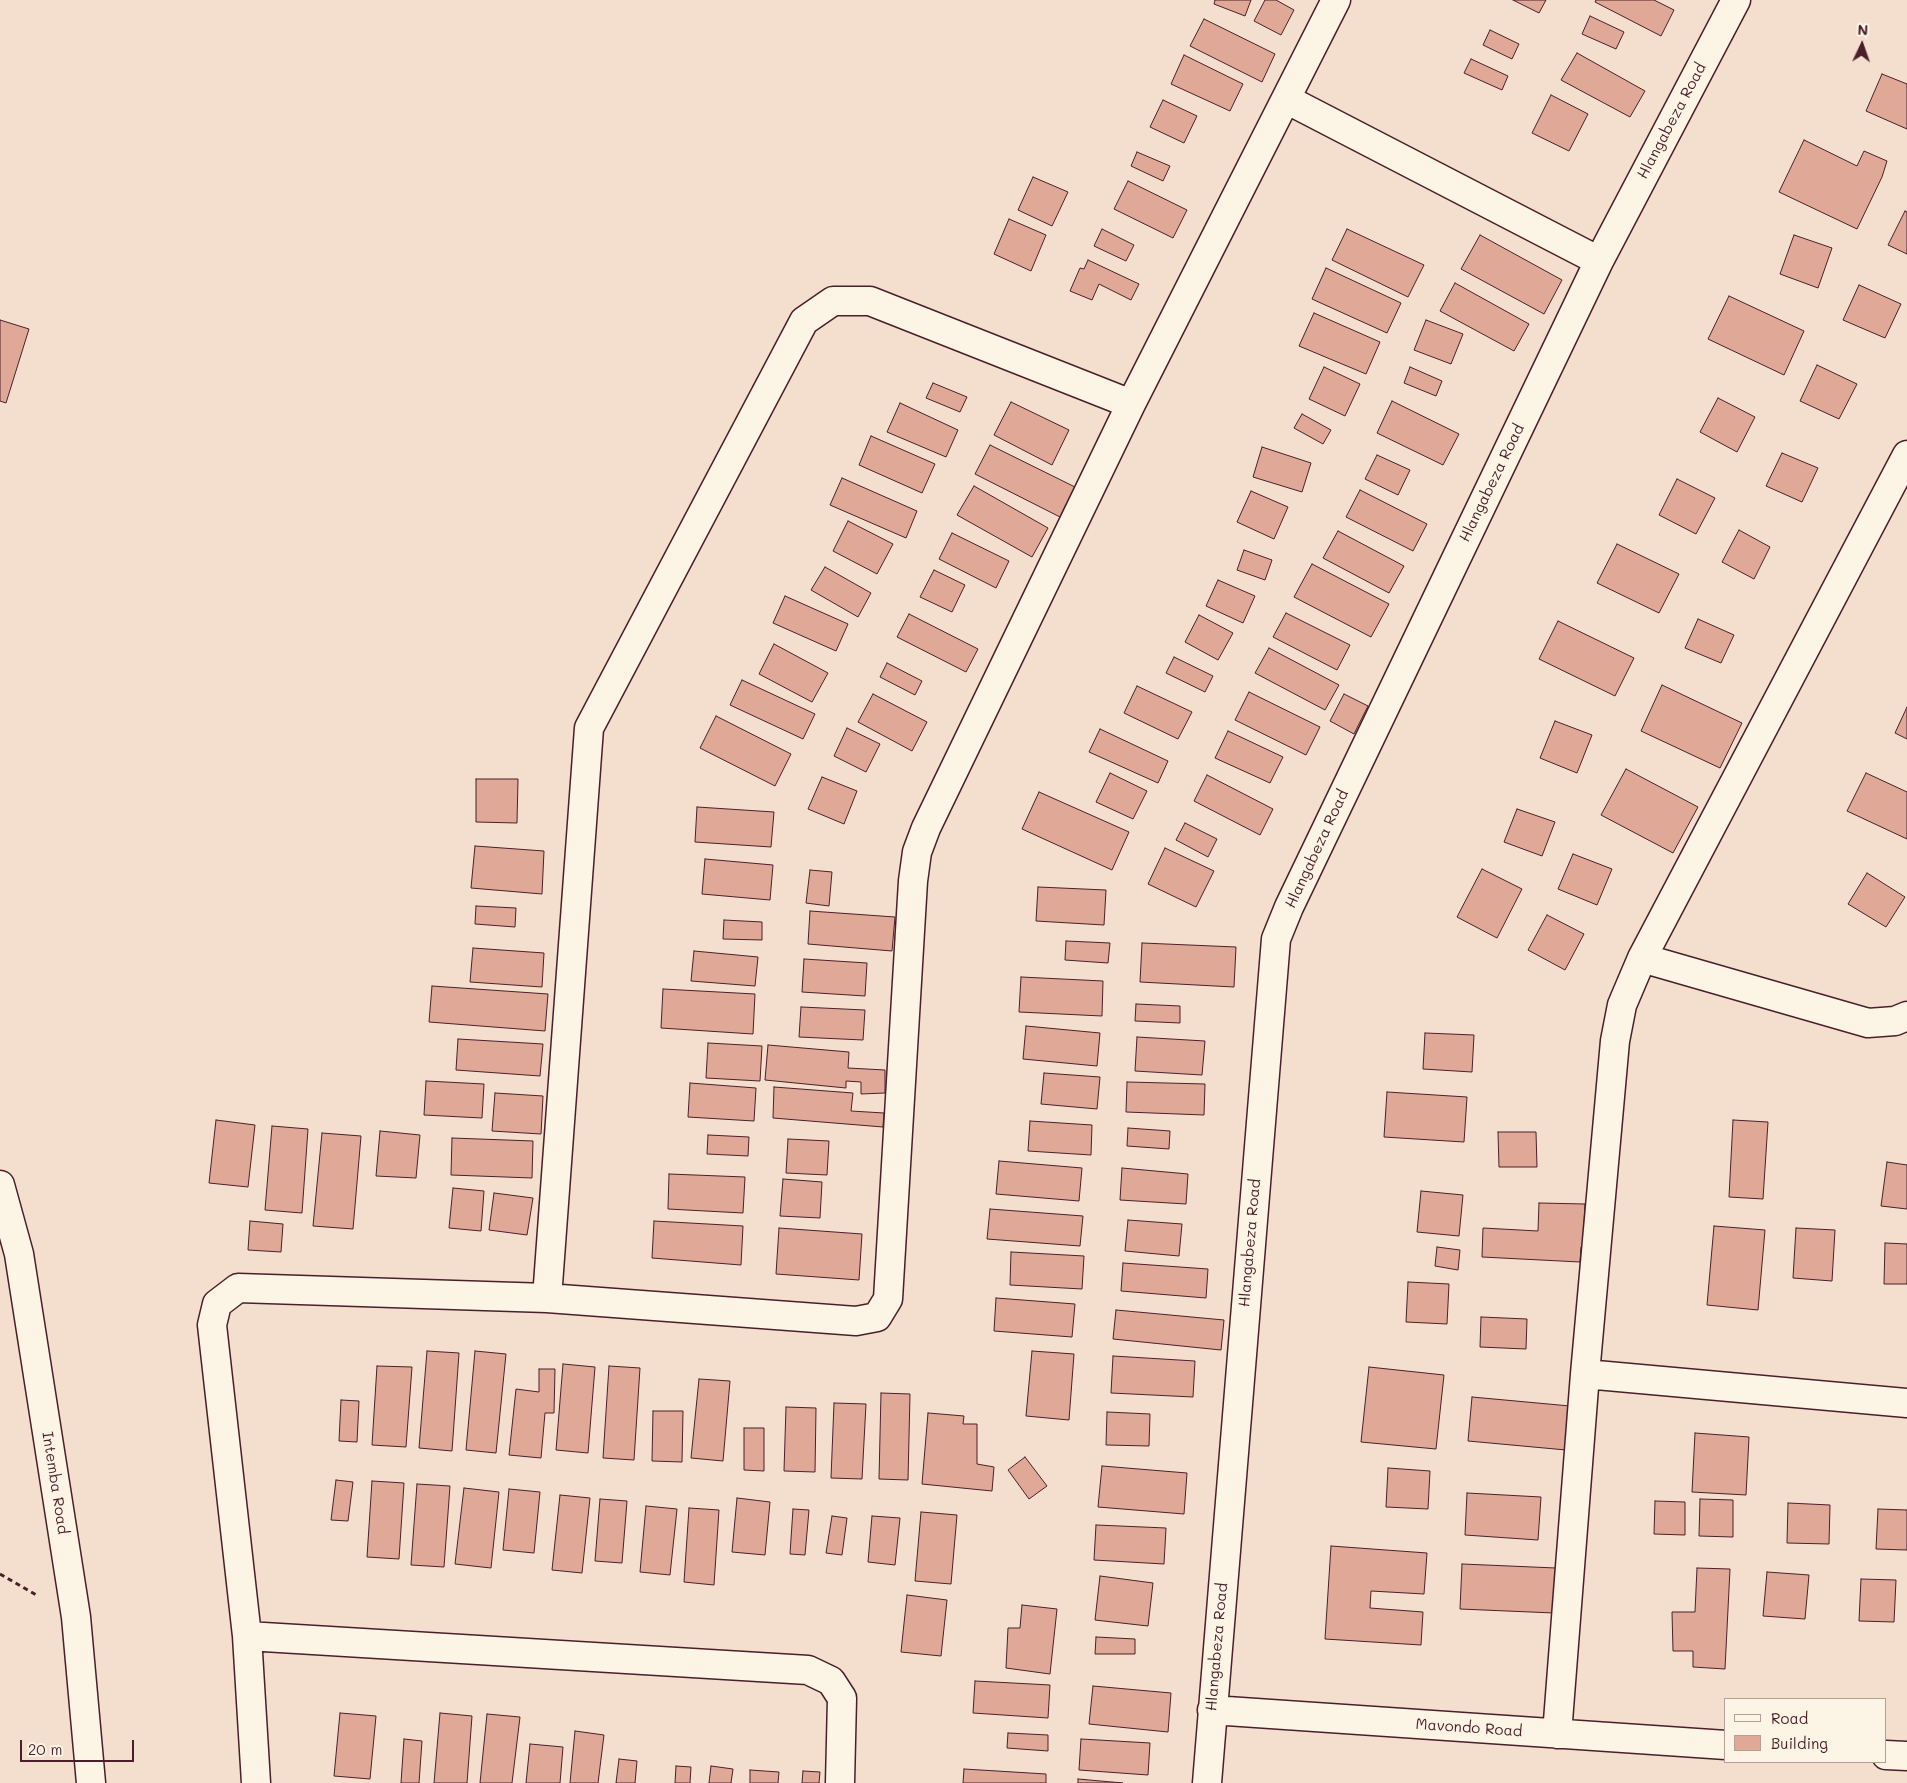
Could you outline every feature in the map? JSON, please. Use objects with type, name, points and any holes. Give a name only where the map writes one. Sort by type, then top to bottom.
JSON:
[{"type":"street","points":[[256,1783],[247,1636],[212,1325],[217,1304],[238,1288],[547,1298],[856,1321],[877,1317],[888,1299],[913,881],[917,852],[926,828],[1131,404],[1336,0]]},
{"type":"street","name":"Hlangabeza Road","points":[[1207,1783],[1276,939],[1298,889],[1599,261],[1736,0]]},
{"type":"street","points":[[1286,98],[1599,261]]},
{"type":"street","points":[[547,1298],[589,728],[804,321],[833,300],[870,300],[1131,404]]},
{"type":"street","points":[[1557,1734],[1585,1374],[1615,1041],[1622,1005],[1642,958],[1907,455]]},
{"type":"street","points":[[1642,958],[1868,1022],[1894,1021],[1907,1016]]},
{"type":"street","name":"Intemba Road","points":[[0,1185],[19,1254],[76,1617],[91,1783]]},
{"type":"street","points":[[1585,1374],[1907,1403]]},
{"type":"street","points":[[247,1636],[808,1670],[831,1681],[842,1698],[840,1783]]},
{"type":"street","name":"Mavondo Road","points":[[1212,1710],[1724,1745]]},
{"type":"street","points":[[1887,1755],[1907,1756]]},
{"type":"building","points":[[1215,0],[1251,0],[1245,16],[1214,4]]},
{"type":"building","points":[[1265,0],[1276,0],[1294,10],[1281,35],[1254,21]]},
{"type":"building","points":[[1513,0],[1546,0],[1539,13]]},
{"type":"building","points":[[1596,0],[1654,0],[1674,10],[1661,36],[1595,2]]},
{"type":"building","points":[[1590,16],[1624,32],[1616,49],[1582,34]]},
{"type":"building","points":[[1204,19],[1275,54],[1262,82],[1190,46]]},
{"type":"building","points":[[1490,30],[1519,44],[1512,59],[1483,45]]},
{"type":"building","points":[[1577,53],[1645,91],[1630,117],[1561,80]]},
{"type":"building","points":[[1184,55],[1243,84],[1230,111],[1171,84]]},
{"type":"building","points":[[1471,59],[1508,76],[1502,90],[1464,73]]},
{"type":"building","points":[[1882,74],[1907,84],[1907,129],[1866,111]]},
{"type":"building","points":[[1551,95],[1588,114],[1569,151],[1532,133]]},
{"type":"building","points":[[1163,100],[1197,116],[1184,143],[1150,127]]},
{"type":"building","points":[[1804,140],[1857,166],[1864,151],[1887,161],[1882,177],[1857,229],[1779,192]]},
{"type":"building","points":[[1137,152],[1170,166],[1163,181],[1131,166]]},
{"type":"building","points":[[1033,177],[1068,192],[1052,226],[1018,210]]},
{"type":"building","points":[[1128,181],[1187,210],[1173,238],[1114,209]]},
{"type":"building","points":[[1905,211],[1907,212],[1907,254],[1888,245]]},
{"type":"building","points":[[1009,219],[1046,235],[1031,271],[994,254]]},
{"type":"building","points":[[1102,229],[1134,245],[1126,261],[1094,246]]},
{"type":"building","points":[[1347,229],[1424,265],[1408,297],[1332,260]]},
{"type":"building","points":[[1480,235],[1562,280],[1544,314],[1461,269]]},
{"type":"building","points":[[1794,235],[1832,248],[1818,288],[1780,274]]},
{"type":"building","points":[[1088,260],[1139,284],[1131,300],[1099,284],[1092,300],[1070,291],[1080,268],[1084,269]]},
{"type":"building","points":[[1326,268],[1401,303],[1387,333],[1312,299]]},
{"type":"building","points":[[1455,283],[1529,324],[1514,351],[1440,311]]},
{"type":"building","points":[[1859,285],[1901,304],[1885,338],[1843,320]]},
{"type":"building","points":[[1729,296],[1804,331],[1784,375],[1708,339]]},
{"type":"building","points":[[1314,313],[1380,342],[1366,374],[1299,346]]},
{"type":"building","points":[[0,320],[29,329],[6,403],[0,401]]},
{"type":"building","points":[[1426,320],[1463,334],[1451,364],[1414,350]]},
{"type":"building","points":[[1817,365],[1857,384],[1839,419],[1800,401]]},
{"type":"building","points":[[1324,367],[1360,384],[1345,416],[1309,399]]},
{"type":"building","points":[[1410,367],[1442,381],[1436,396],[1404,383]]},
{"type":"building","points":[[933,383],[967,397],[960,412],[926,398]]},
{"type":"building","points":[[1718,398],[1755,417],[1737,452],[1700,432]]},
{"type":"building","points":[[1392,401],[1459,434],[1443,465],[1377,433]]},
{"type":"building","points":[[1011,402],[1069,430],[1052,465],[994,435]]},
{"type":"building","points":[[900,403],[958,430],[946,457],[887,432]]},
{"type":"building","points":[[1302,414],[1331,430],[1323,444],[1294,428]]},
{"type":"building","points":[[871,436],[935,464],[922,493],[859,465]]},
{"type":"building","points":[[990,445],[1075,487],[1060,517],[975,474]]},
{"type":"building","points":[[1262,447],[1311,463],[1302,492],[1253,477]]},
{"type":"building","points":[[1782,453],[1818,468],[1802,502],[1766,486]]},
{"type":"building","points":[[1377,455],[1410,470],[1398,495],[1365,479]]},
{"type":"building","points":[[842,478],[917,511],[906,538],[830,505]]},
{"type":"building","points":[[1677,479],[1715,498],[1696,534],[1659,515]]},
{"type":"building","points":[[974,486],[1048,528],[1032,557],[957,515]]},
{"type":"building","points":[[1360,490],[1427,524],[1413,551],[1346,517]]},
{"type":"building","points":[[1251,491],[1288,507],[1274,539],[1237,522]]},
{"type":"building","points":[[848,521],[893,544],[877,574],[833,551]]},
{"type":"building","points":[[1739,530],[1770,547],[1754,579],[1722,562]]},
{"type":"building","points":[[1338,531],[1404,566],[1389,593],[1323,558]]},
{"type":"building","points":[[952,533],[1009,561],[996,588],[939,559]]},
{"type":"building","points":[[1617,544],[1679,574],[1659,613],[1597,583]]},
{"type":"building","points":[[1244,550],[1272,560],[1265,580],[1237,570]]},
{"type":"building","points":[[1312,564],[1389,604],[1371,637],[1294,597]]},
{"type":"building","points":[[825,567],[871,593],[858,617],[811,590]]},
{"type":"building","points":[[934,570],[965,585],[952,612],[920,597]]},
{"type":"building","points":[[1218,580],[1255,596],[1243,623],[1206,606]]},
{"type":"building","points":[[785,596],[848,624],[836,651],[773,623]]},
{"type":"building","points":[[1286,613],[1350,645],[1337,670],[1273,637]]},
{"type":"building","points":[[909,614],[978,649],[966,672],[897,637]]},
{"type":"building","points":[[1199,615],[1233,633],[1218,660],[1185,642]]},
{"type":"building","points":[[1698,619],[1734,635],[1721,663],[1685,648]]},
{"type":"building","points":[[1558,621],[1634,658],[1615,696],[1539,659]]},
{"type":"building","points":[[774,644],[828,673],[812,702],[759,674]]},
{"type":"building","points":[[1269,648],[1339,685],[1325,710],[1255,673]]},
{"type":"building","points":[[1174,657],[1213,676],[1205,692],[1166,673]]},
{"type":"building","points":[[887,663],[922,681],[915,695],[880,677]]},
{"type":"building","points":[[742,680],[815,714],[803,739],[730,705]]},
{"type":"building","points":[[1662,685],[1742,723],[1720,768],[1641,731]]},
{"type":"building","points":[[1137,686],[1192,712],[1178,739],[1124,713]]},
{"type":"building","points":[[1249,692],[1320,727],[1306,755],[1235,720]]},
{"type":"building","points":[[873,694],[927,722],[912,751],[858,722]]},
{"type":"building","points":[[1344,694],[1368,706],[1354,734],[1330,721]]},
{"type":"building","points":[[1907,707],[1907,739],[1895,733]]},
{"type":"building","points":[[716,716],[791,754],[775,786],[700,748]]},
{"type":"building","points":[[1555,721],[1592,735],[1577,773],[1540,758]]},
{"type":"building","points":[[847,728],[880,744],[866,772],[834,756]]},
{"type":"building","points":[[1100,729],[1168,761],[1158,783],[1089,752]]},
{"type":"building","points":[[1228,731],[1283,757],[1270,783],[1215,758]]},
{"type":"building","points":[[1626,769],[1698,807],[1673,853],[1601,815]]},
{"type":"building","points":[[1110,773],[1147,791],[1133,819],[1096,802]]},
{"type":"building","points":[[1866,773],[1907,792],[1907,839],[1847,811]]},
{"type":"building","points":[[1207,775],[1273,809],[1260,835],[1194,801]]},
{"type":"building","points":[[822,777],[857,791],[844,824],[808,809]]},
{"type":"building","points":[[476,779],[518,779],[517,823],[476,822]]},
{"type":"building","points":[[1039,792],[1129,832],[1112,870],[1022,829]]},
{"type":"building","points":[[697,807],[774,812],[771,847],[695,842]]},
{"type":"building","points":[[1517,809],[1555,822],[1542,856],[1504,842]]},
{"type":"building","points":[[1185,823],[1217,839],[1208,857],[1176,840]]},
{"type":"building","points":[[475,846],[544,851],[542,894],[471,888]]},
{"type":"building","points":[[1165,848],[1214,871],[1196,907],[1148,884]]},
{"type":"building","points":[[1573,854],[1612,869],[1597,905],[1558,889]]},
{"type":"building","points":[[705,859],[773,865],[770,900],[702,894]]},
{"type":"building","points":[[1482,869],[1522,889],[1497,938],[1457,917]]},
{"type":"building","points":[[810,870],[832,872],[829,906],[806,903]]},
{"type":"building","points":[[1867,873],[1905,897],[1886,927],[1848,904]]},
{"type":"building","points":[[1038,887],[1106,890],[1104,925],[1036,921]]},
{"type":"building","points":[[476,906],[516,908],[515,927],[475,924]]},
{"type":"building","points":[[810,911],[895,917],[892,951],[808,944]]},
{"type":"building","points":[[1547,915],[1584,934],[1565,970],[1528,950]]},
{"type":"building","points":[[724,920],[762,922],[762,940],[723,939]]},
{"type":"building","points":[[1066,941],[1110,943],[1108,963],[1065,960]]},
{"type":"building","points":[[1142,943],[1236,947],[1234,987],[1140,982]]},
{"type":"building","points":[[473,948],[544,953],[542,987],[470,982]]},
{"type":"building","points":[[694,951],[758,957],[755,986],[691,981]]},
{"type":"building","points":[[804,959],[867,963],[865,996],[802,992]]},
{"type":"building","points":[[1021,977],[1103,981],[1102,1016],[1019,1012]]},
{"type":"building","points":[[432,986],[548,994],[545,1031],[429,1022]]},
{"type":"building","points":[[663,989],[755,994],[753,1034],[661,1028]]},
{"type":"building","points":[[1136,1004],[1180,1006],[1180,1023],[1135,1021]]},
{"type":"building","points":[[801,1007],[865,1010],[863,1040],[799,1037]]},
{"type":"building","points":[[1026,1026],[1100,1033],[1097,1066],[1023,1059]]},
{"type":"building","points":[[1425,1033],[1474,1035],[1472,1072],[1423,1069]]},
{"type":"building","points":[[1137,1037],[1205,1041],[1202,1075],[1135,1071]]},
{"type":"building","points":[[458,1039],[543,1044],[540,1076],[456,1070]]},
{"type":"building","points":[[708,1043],[762,1046],[760,1081],[706,1078]]},
{"type":"building","points":[[768,1045],[849,1052],[848,1068],[885,1070],[885,1093],[861,1094],[861,1082],[846,1081],[846,1088],[765,1080]]},
{"type":"building","points":[[1044,1073],[1100,1077],[1097,1109],[1041,1104]]},
{"type":"building","points":[[426,1081],[484,1084],[482,1118],[424,1115]]},
{"type":"building","points":[[1127,1082],[1205,1084],[1204,1115],[1126,1112]]},
{"type":"building","points":[[690,1083],[756,1088],[754,1121],[688,1117]]},
{"type":"building","points":[[774,1087],[853,1093],[851,1111],[884,1113],[883,1127],[773,1118]]},
{"type":"building","points":[[1387,1092],[1467,1097],[1464,1142],[1384,1137]]},
{"type":"building","points":[[495,1093],[543,1096],[541,1134],[492,1131]]},
{"type":"building","points":[[216,1120],[255,1125],[248,1187],[209,1183]]},
{"type":"building","points":[[1733,1120],[1768,1122],[1763,1199],[1729,1197]]},
{"type":"building","points":[[1030,1121],[1092,1125],[1091,1155],[1028,1151]]},
{"type":"building","points":[[272,1126],[308,1129],[302,1213],[265,1210]]},
{"type":"building","points":[[1128,1128],[1170,1131],[1169,1149],[1127,1146]]},
{"type":"building","points":[[380,1131],[420,1135],[416,1178],[376,1176]]},
{"type":"building","points":[[1498,1132],[1536,1132],[1537,1167],[1499,1167]]},
{"type":"building","points":[[322,1133],[361,1136],[353,1229],[313,1226]]},
{"type":"building","points":[[708,1135],[749,1137],[748,1156],[707,1154]]},
{"type":"building","points":[[452,1138],[533,1141],[532,1178],[451,1175]]},
{"type":"building","points":[[788,1139],[829,1141],[827,1175],[786,1173]]},
{"type":"building","points":[[999,1161],[1082,1168],[1079,1201],[996,1194]]},
{"type":"building","points":[[1887,1162],[1907,1165],[1907,1209],[1881,1206]]},
{"type":"building","points":[[1122,1168],[1188,1174],[1186,1204],[1120,1200]]},
{"type":"building","points":[[669,1174],[745,1177],[743,1213],[668,1209]]},
{"type":"building","points":[[783,1179],[822,1182],[820,1218],[780,1216]]},
{"type":"building","points":[[453,1188],[484,1191],[481,1231],[449,1228]]},
{"type":"building","points":[[1421,1191],[1463,1195],[1459,1236],[1417,1232]]},
{"type":"building","points":[[494,1193],[533,1198],[527,1235],[489,1230]]},
{"type":"building","points":[[1539,1203],[1585,1204],[1583,1247],[1581,1247],[1580,1262],[1482,1257],[1483,1228],[1538,1231]]},
{"type":"building","points":[[990,1209],[1083,1216],[1080,1246],[987,1239]]},
{"type":"building","points":[[1128,1220],[1182,1224],[1179,1256],[1125,1251]]},
{"type":"building","points":[[250,1221],[283,1224],[281,1252],[248,1250]]},
{"type":"building","points":[[654,1221],[743,1226],[741,1265],[652,1258]]},
{"type":"building","points":[[1714,1226],[1765,1230],[1758,1310],[1707,1305]]},
{"type":"building","points":[[779,1228],[862,1234],[859,1280],[776,1274]]},
{"type":"building","points":[[1796,1228],[1835,1230],[1832,1281],[1793,1278]]},
{"type":"building","points":[[1885,1243],[1907,1244],[1907,1284],[1884,1284]]},
{"type":"building","points":[[1437,1247],[1460,1250],[1458,1270],[1435,1266]]},
{"type":"building","points":[[1011,1252],[1084,1256],[1082,1289],[1010,1285]]},
{"type":"building","points":[[1123,1263],[1208,1269],[1206,1298],[1121,1291]]},
{"type":"building","points":[[1408,1282],[1449,1284],[1447,1324],[1406,1322]]},
{"type":"building","points":[[996,1298],[1075,1304],[1072,1337],[994,1331]]},
{"type":"building","points":[[1116,1310],[1224,1320],[1221,1350],[1113,1339]]},
{"type":"building","points":[[1481,1317],[1527,1319],[1526,1349],[1480,1347]]},
{"type":"building","points":[[427,1351],[459,1353],[452,1451],[419,1448]]},
{"type":"building","points":[[475,1351],[506,1354],[496,1453],[466,1450]]},
{"type":"building","points":[[1032,1351],[1074,1354],[1069,1420],[1026,1416]]},
{"type":"building","points":[[1113,1356],[1195,1361],[1193,1397],[1111,1393]]},
{"type":"building","points":[[563,1364],[595,1367],[588,1453],[556,1450]]},
{"type":"building","points":[[377,1366],[412,1367],[406,1447],[372,1445]]},
{"type":"building","points":[[609,1366],[640,1368],[634,1460],[603,1458]]},
{"type":"building","points":[[1369,1367],[1444,1375],[1436,1449],[1361,1442]]},
{"type":"building","points":[[539,1369],[555,1369],[554,1413],[545,1413],[541,1458],[509,1455],[516,1389],[539,1392]]},
{"type":"building","points":[[699,1379],[730,1381],[723,1461],[691,1458]]},
{"type":"building","points":[[881,1393],[910,1394],[908,1480],[879,1479]]},
{"type":"building","points":[[1472,1397],[1570,1406],[1566,1450],[1468,1441]]},
{"type":"building","points":[[341,1400],[359,1401],[357,1442],[339,1441]]},
{"type":"building","points":[[834,1403],[866,1404],[862,1479],[831,1478]]},
{"type":"building","points":[[786,1407],[816,1408],[815,1472],[784,1471]]},
{"type":"building","points":[[653,1411],[683,1411],[682,1462],[652,1461]]},
{"type":"building","points":[[1107,1412],[1150,1414],[1149,1446],[1106,1445]]},
{"type":"building","points":[[928,1413],[964,1416],[963,1424],[977,1424],[977,1464],[994,1467],[992,1491],[922,1484]]},
{"type":"building","points":[[744,1428],[764,1428],[764,1471],[744,1470]]},
{"type":"building","points":[[1695,1433],[1749,1437],[1746,1495],[1692,1492]]},
{"type":"building","points":[[1025,1457],[1047,1486],[1029,1499],[1008,1470]]},
{"type":"building","points":[[1102,1466],[1187,1473],[1184,1514],[1098,1507]]},
{"type":"building","points":[[1388,1468],[1430,1471],[1428,1509],[1386,1507]]},
{"type":"building","points":[[336,1480],[353,1482],[348,1521],[331,1520]]},
{"type":"building","points":[[372,1481],[404,1483],[399,1559],[367,1557]]},
{"type":"building","points":[[417,1484],[450,1486],[444,1567],[411,1565]]},
{"type":"building","points":[[464,1488],[499,1492],[491,1568],[455,1564]]},
{"type":"building","points":[[509,1489],[540,1492],[534,1553],[503,1550]]},
{"type":"building","points":[[1467,1493],[1541,1497],[1538,1540],[1465,1535]]},
{"type":"building","points":[[560,1495],[590,1498],[582,1573],[552,1570]]},
{"type":"building","points":[[737,1498],[770,1502],[765,1555],[732,1552]]},
{"type":"building","points":[[600,1499],[627,1501],[622,1563],[595,1561]]},
{"type":"building","points":[[1700,1499],[1733,1500],[1733,1537],[1699,1536]]},
{"type":"building","points":[[1655,1501],[1685,1502],[1685,1535],[1654,1534]]},
{"type":"building","points":[[1788,1503],[1830,1505],[1829,1544],[1787,1543]]},
{"type":"building","points":[[646,1506],[677,1509],[670,1575],[640,1572]]},
{"type":"building","points":[[689,1508],[719,1510],[714,1585],[684,1582]]},
{"type":"building","points":[[793,1509],[809,1510],[805,1555],[790,1554]]},
{"type":"building","points":[[1878,1509],[1907,1510],[1907,1550],[1876,1549]]},
{"type":"building","points":[[921,1512],[957,1515],[951,1584],[915,1581]]},
{"type":"building","points":[[832,1516],[847,1518],[842,1555],[826,1553]]},
{"type":"building","points":[[872,1516],[900,1518],[895,1565],[868,1562]]},
{"type":"building","points":[[1096,1525],[1166,1528],[1164,1564],[1094,1560]]},
{"type":"building","points":[[1331,1546],[1427,1553],[1424,1594],[1371,1591],[1370,1608],[1423,1612],[1421,1645],[1325,1639]]},
{"type":"building","points":[[1462,1564],[1556,1568],[1554,1613],[1460,1609]]},
{"type":"building","points":[[1697,1568],[1730,1569],[1725,1669],[1693,1667],[1693,1651],[1673,1651],[1672,1612],[1695,1612]]},
{"type":"building","points":[[1767,1572],[1809,1575],[1805,1619],[1763,1616]]},
{"type":"building","points":[[1100,1576],[1153,1583],[1148,1626],[1095,1620]]},
{"type":"building","points":[[1861,1579],[1896,1580],[1894,1622],[1859,1621]]},
{"type":"building","points":[[907,1595],[947,1600],[941,1656],[901,1652]]},
{"type":"building","points":[[1022,1605],[1057,1609],[1050,1674],[1006,1668],[1008,1628],[1020,1628]]},
{"type":"building","points":[[1096,1637],[1135,1639],[1135,1654],[1095,1654]]},
{"type":"building","points":[[975,1681],[1050,1685],[1048,1718],[973,1713]]},
{"type":"building","points":[[1093,1686],[1171,1693],[1168,1732],[1089,1724]]},
{"type":"building","points":[[340,1713],[376,1716],[370,1779],[334,1776]]},
{"type":"building","points":[[440,1713],[472,1716],[467,1783],[434,1783]]},
{"type":"building","points":[[487,1714],[520,1717],[512,1783],[480,1783]]},
{"type":"building","points":[[575,1731],[604,1735],[598,1783],[570,1783]]},
{"type":"building","points":[[1008,1733],[1048,1735],[1048,1751],[1007,1748]]},
{"type":"building","points":[[404,1739],[422,1741],[419,1783],[401,1783]]},
{"type":"building","points":[[1081,1739],[1150,1743],[1148,1775],[1079,1770]]},
{"type":"building","points":[[530,1744],[563,1747],[560,1783],[526,1783]]},
{"type":"building","points":[[619,1759],[637,1761],[635,1783],[616,1783]]},
{"type":"building","points":[[676,1766],[691,1767],[690,1783],[675,1783]]},
{"type":"building","points":[[711,1766],[733,1769],[731,1783],[709,1783]]},
{"type":"building","points":[[964,1769],[1046,1774],[1046,1783],[963,1783]]},
{"type":"building","points":[[750,1770],[779,1772],[778,1783],[750,1783]]},
{"type":"building","points":[[803,1771],[820,1772],[819,1783],[802,1783]]},
{"type":"building","points":[[1078,1779],[1123,1783],[1078,1783]]}]
